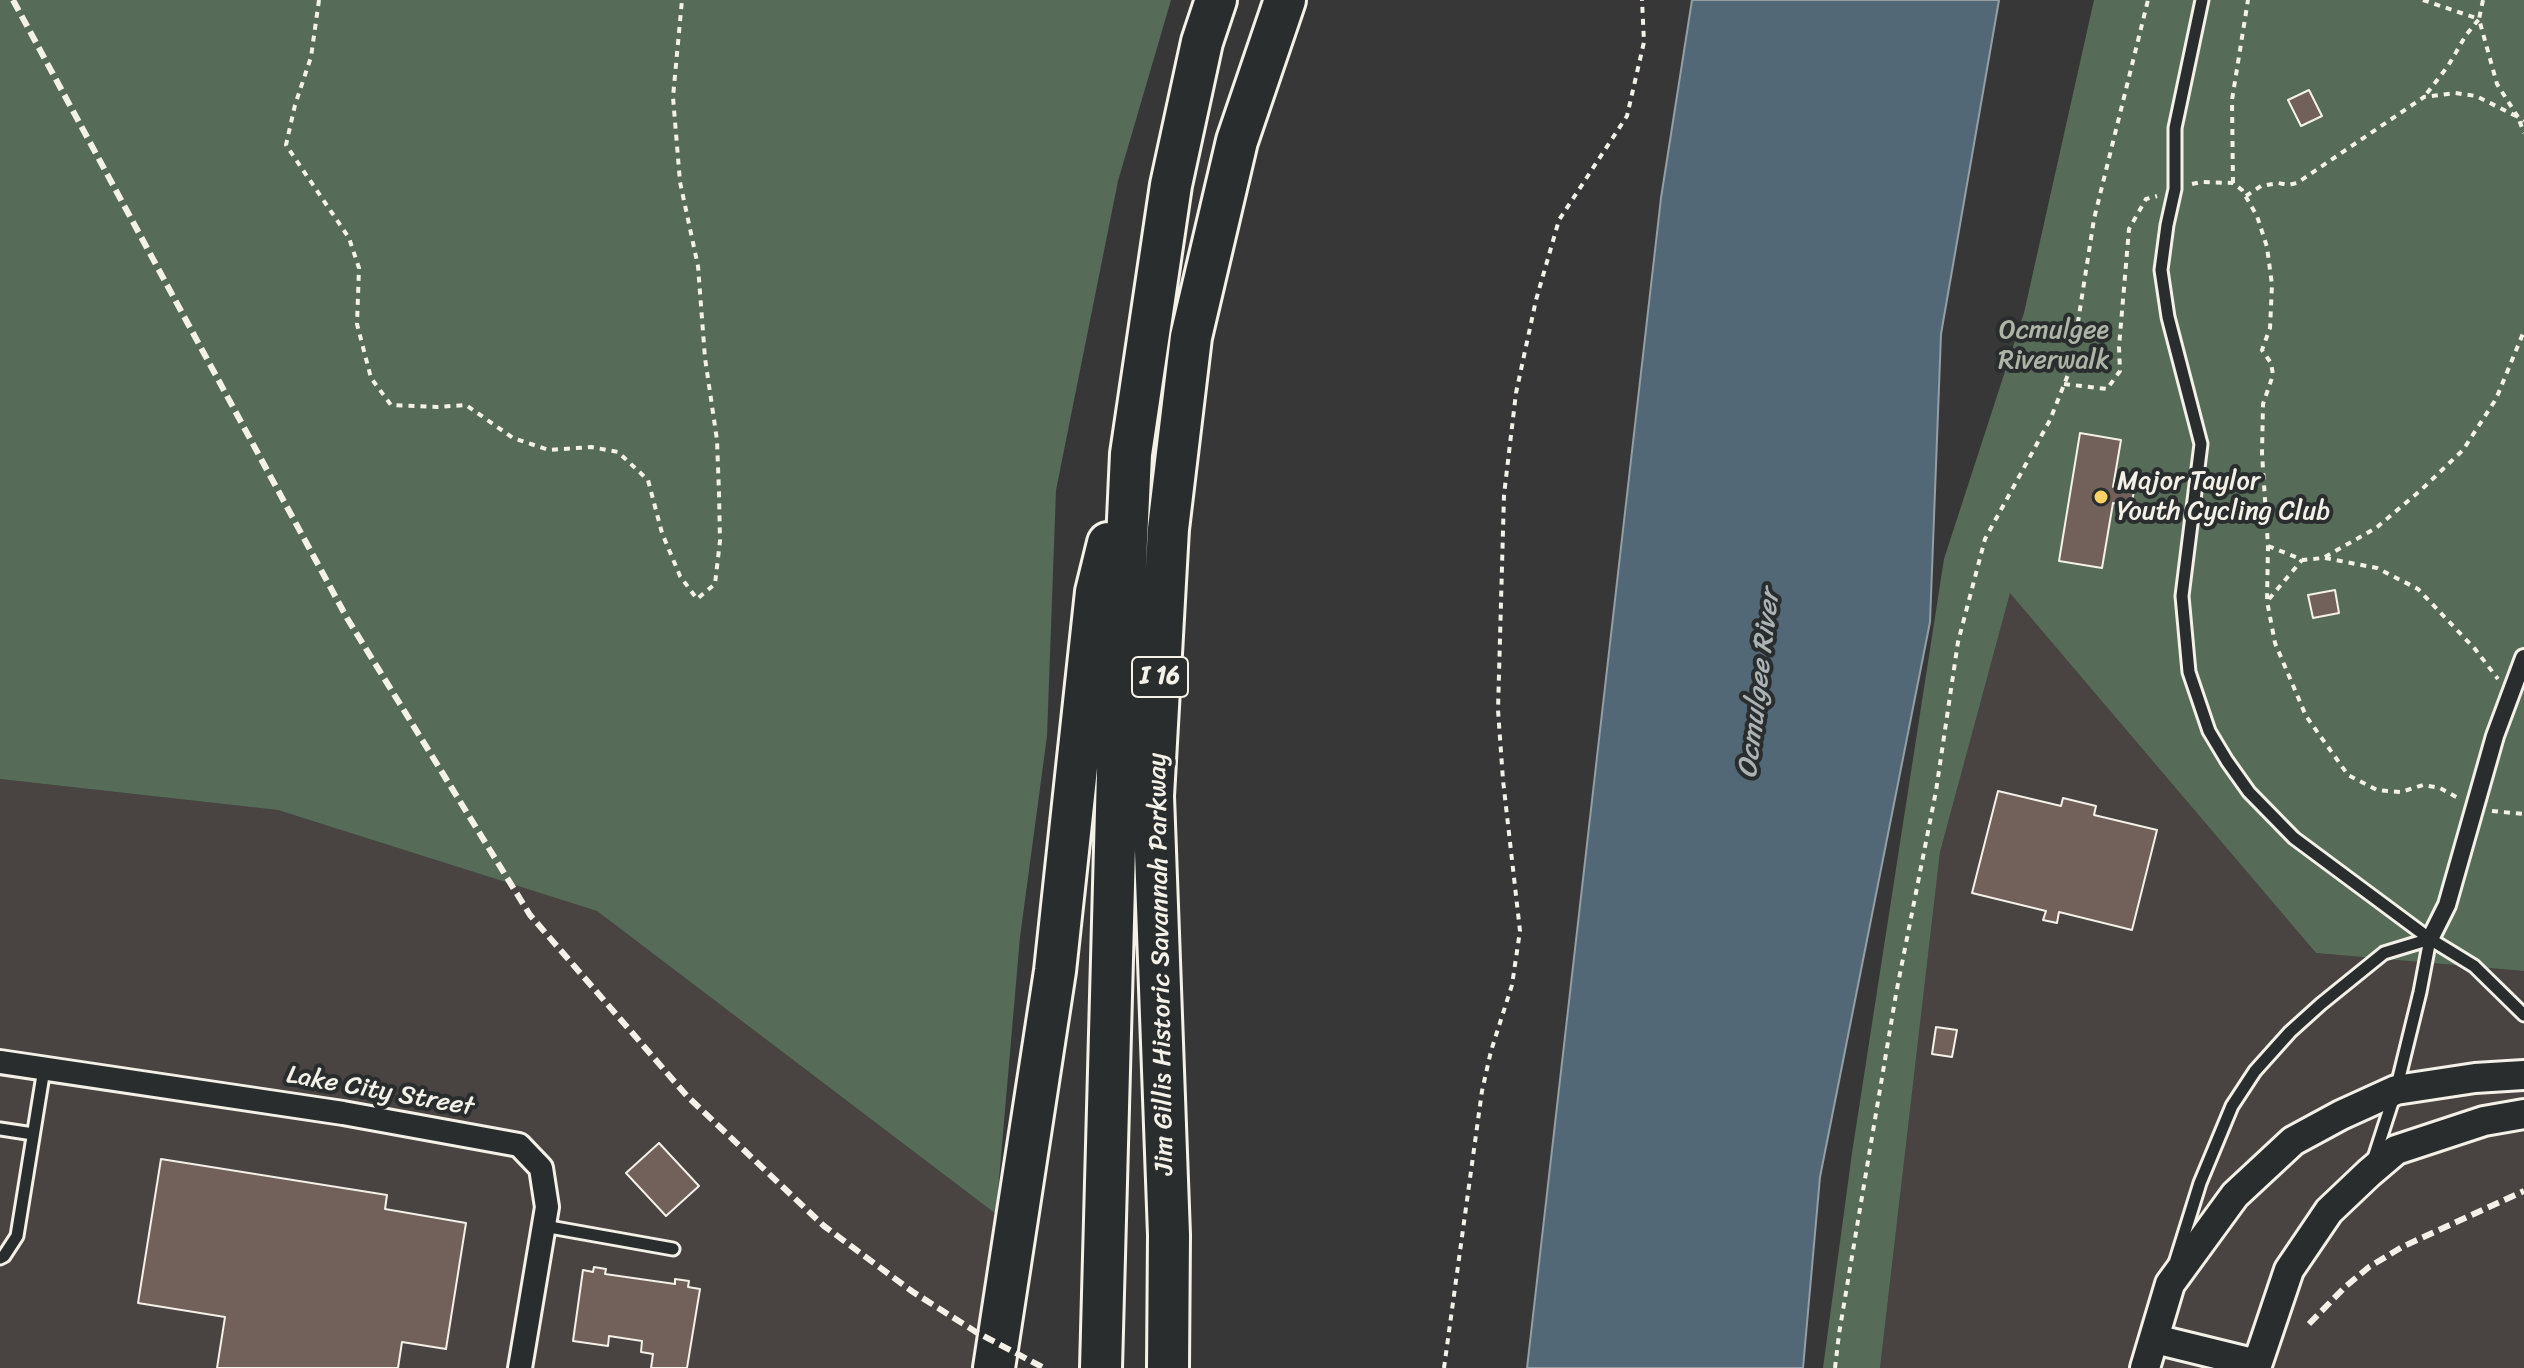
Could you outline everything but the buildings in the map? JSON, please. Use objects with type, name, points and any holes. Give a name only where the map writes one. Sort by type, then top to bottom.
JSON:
[{"type":"highway","name":"Jim Gillis Historic Savannah Parkway","points":[[1101,1368],[1120,692],[1131,454],[1171,185],[1202,42],[1216,0]]},
{"type":"highway","name":"Jim Gillis Historic Savannah Parkway","points":[[1168,1368],[1169,1235],[1153,796],[1168,529],[1191,337],[1237,141],[1285,0]]},
{"type":"highway","points":[[994,1368],[1055,971],[1096,592],[1131,454]]},
{"type":"highway","points":[[1169,1235],[1191,1368]]},
{"type":"street","points":[[2430,939],[2447,905],[2495,736],[2524,658]]},
{"type":"street","name":"Lake City Street","points":[[0,1062],[343,1113],[519,1145],[541,1168],[547,1207],[520,1368]]},
{"type":"street","points":[[2145,1368],[2170,1284],[2235,1195],[2293,1141],[2396,1090],[2475,1078],[2524,1075]]},
{"type":"street","points":[[2155,1339],[2256,1366],[2289,1270],[2329,1211],[2369,1173],[2396,1150],[2484,1121],[2524,1114]]},
{"type":"lane","points":[[2202,0],[2175,128],[2175,189],[2161,270],[2168,317],[2201,444],[2182,596],[2189,672],[2209,731],[2249,792],[2294,838],[2430,939],[2474,966],[2524,1015]]},
{"type":"lane","points":[[2369,1173],[2396,1090],[2430,939]]},
{"type":"lane","points":[[2170,1284],[2181,1238],[2200,1183],[2232,1106],[2255,1071],[2300,1022],[2384,953],[2430,939]]},
{"type":"lane","points":[[0,1258],[17,1236],[44,1069]]},
{"type":"lane","points":[[0,1129],[33,1134]]},
{"type":"lane","points":[[544,1226],[673,1249]]},
{"type":"path","points":[[319,0],[311,57],[286,145],[349,238],[359,268],[357,324],[371,378],[391,405],[466,405],[513,438],[549,450],[591,447],[618,452],[648,480],[662,533],[680,576],[697,599],[715,584],[720,541],[719,493],[717,440],[705,358],[698,266],[680,182],[674,111],[682,0]]},
{"type":"path","points":[[1444,1368],[1482,1091],[1512,985],[1520,931],[1498,710],[1504,495],[1516,393],[1536,300],[1559,220],[1627,116],[1644,42],[1642,0]]},
{"type":"path","points":[[1835,1368],[1896,994],[1936,791],[1958,642],[1985,539],[2050,420],[2071,367],[2094,219],[2148,0]]},
{"type":"path","points":[[2233,183],[2232,100],[2248,0]]},
{"type":"path","points":[[2423,0],[2479,19]]},
{"type":"path","points":[[2246,196],[2261,186],[2297,183],[2424,97],[2479,19],[2483,0]]},
{"type":"path","points":[[2479,19],[2497,84],[2518,117],[2524,133]]},
{"type":"path","points":[[2424,97],[2455,93],[2476,96],[2524,121]]},
{"type":"path","points":[[2064,384],[2107,389],[2120,371],[2119,347],[2129,229],[2146,199],[2201,182],[2233,183],[2246,196],[2257,216],[2267,247],[2272,285],[2270,328],[2262,350],[2271,363],[2273,375],[2263,404],[2267,601],[2275,643],[2306,716],[2348,775],[2377,790],[2401,792],[2423,785],[2440,788],[2475,807],[2503,814],[2524,814]]},
{"type":"path","points":[[2323,558],[2376,528],[2463,450],[2496,399],[2524,331]]},
{"type":"path","points":[[2268,546],[2303,560],[2323,558],[2377,568],[2418,589],[2475,649],[2510,694]]},
{"type":"path","points":[[2267,601],[2303,560]]},
{"type":"shaded area","points":[[2010,592],[2316,953],[2524,971],[2524,1368],[1880,1368],[1940,852]]},
{"type":"shaded area","points":[[0,779],[278,810],[597,911],[996,1214],[973,1368],[0,1368]]},
{"type":"green space","points":[[0,0],[1171,0],[1118,181],[1056,490],[1047,736],[1020,937],[996,1214],[597,911],[278,810],[0,779]]},
{"type":"green space","name":"Ocmulgee Riverwalk","points":[[2094,0],[2524,0],[2524,971],[2316,953],[2010,593],[1940,852],[1880,1368],[1823,1368],[1852,1153],[1944,559],[2024,313]]},
{"type":"water","name":"Ocmulgee River","points":[[1692,0],[1999,0],[1941,334],[1930,622],[1820,1177],[1803,1368],[1527,1368],[1661,198]]},
{"type":"railway","points":[[13,0],[347,618],[530,915],[687,1096],[824,1226],[913,1292],[976,1332],[1044,1368]]},
{"type":"railway","points":[[2309,1324],[2369,1267],[2402,1247],[2524,1191]]},
{"type":"place","name":"Major Taylor Youth Cycling Club","points":[[2101,497]]}]
